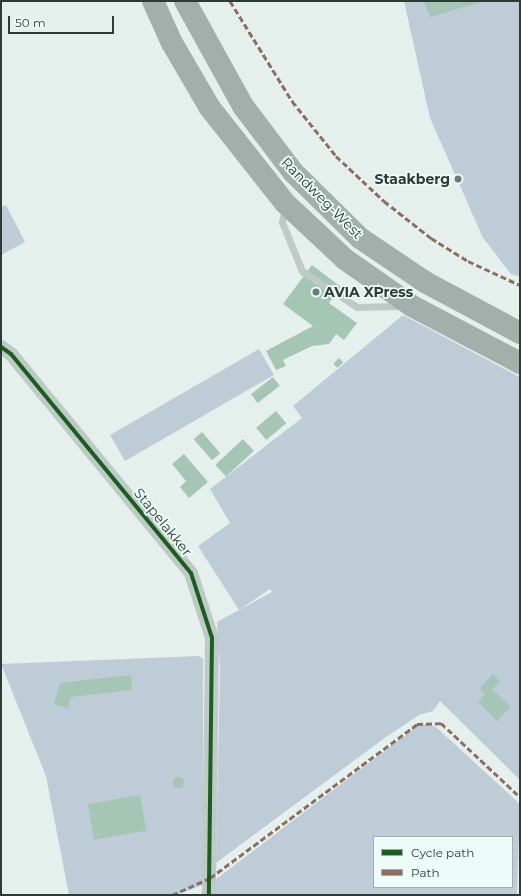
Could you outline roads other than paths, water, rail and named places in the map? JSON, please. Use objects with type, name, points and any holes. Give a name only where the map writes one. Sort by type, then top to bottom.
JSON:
[{"type":"main road","name":"Randweg-West","points":[[153,1],[172,43],[210,108],[285,204],[346,260],[412,306],[520,363]]},
{"type":"main road","name":"Randweg-West","points":[[185,1],[243,106],[293,172],[360,238],[425,282],[520,333]]},
{"type":"street","name":"Stapelakker","points":[[1,347],[11,354],[190,573],[212,638],[209,895]]},
{"type":"lane","name":"Randweg-West","points":[[285,204],[282,222],[302,271],[358,307],[412,306]]},
{"type":"place","name":"Staakberg","points":[[458,179]]},
{"type":"place","name":"AVIA XPress","points":[[316,292]]}]
